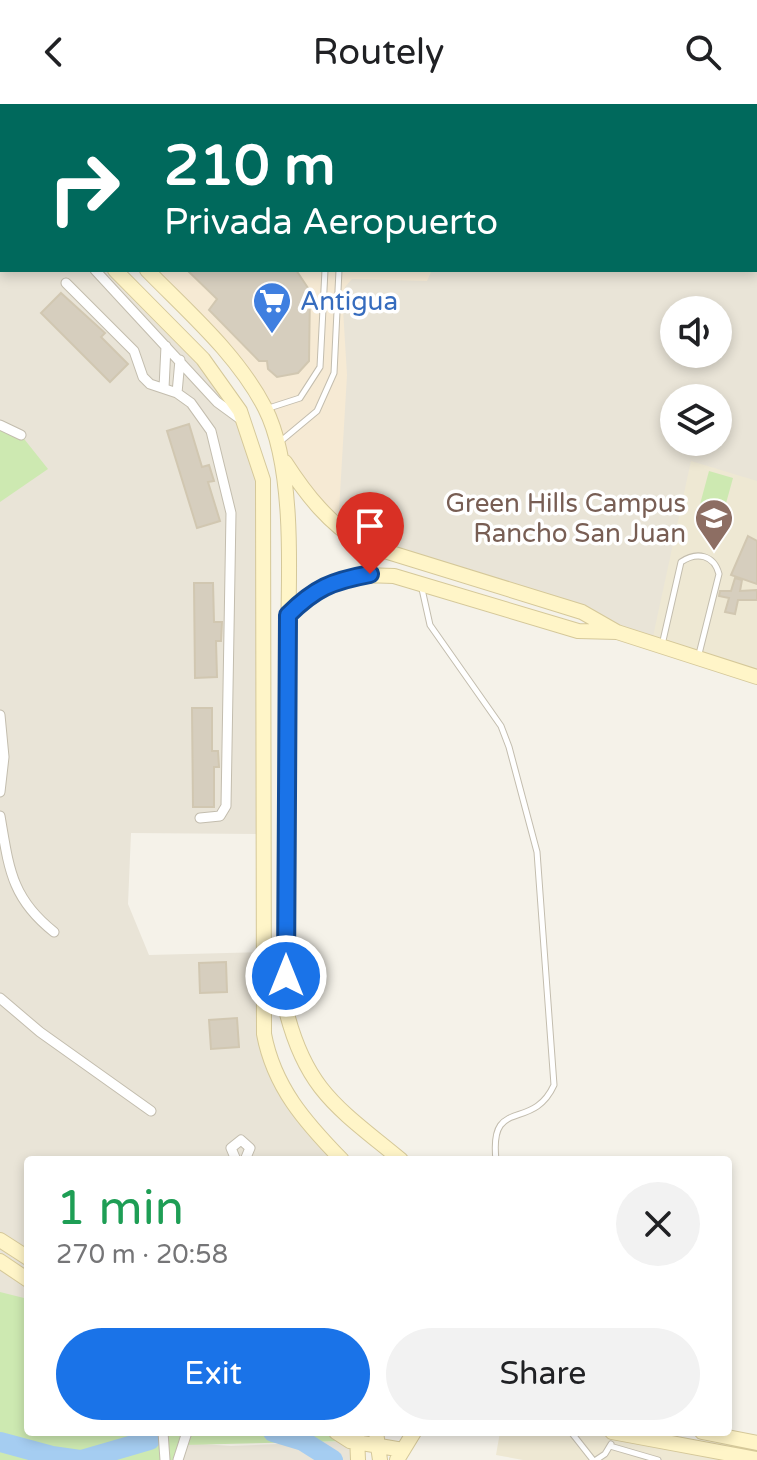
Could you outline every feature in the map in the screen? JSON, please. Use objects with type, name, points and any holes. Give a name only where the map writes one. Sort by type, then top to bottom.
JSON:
[{"type":"main road","points":[[117,272],[203,359],[240,411],[263,480],[264,1034],[278,1082],[303,1120],[338,1156]]},
{"type":"main road","points":[[149,272],[230,354],[265,409],[280,451],[287,504],[285,1006],[294,1042],[311,1076],[332,1102],[396,1156]]},
{"type":"main road","points":[[280,451],[314,505],[338,528],[362,544],[582,612],[617,632],[757,677]]},
{"type":"main road","points":[[288,615],[308,594],[336,580],[370,574],[394,576],[578,631],[596,634],[617,632]]},
{"type":"main road","points":[[0,1240],[24,1255]]},
{"type":"main road","points":[[0,1261],[24,1277]]},
{"type":"main road","points":[[380,1460],[381,1436]]},
{"type":"main road","points":[[358,1460],[357,1437],[381,1436],[400,1455],[412,1436]]},
{"type":"main road","points":[[614,1436],[757,1459]]},
{"type":"main road","points":[[722,1436],[757,1443]]},
{"type":"street","points":[[97,272],[217,402],[244,421]]},
{"type":"street","points":[[66,283],[134,351],[143,377],[150,384],[177,393],[191,403],[211,431],[231,513],[226,806],[220,816],[200,818]]},
{"type":"street","points":[[164,388],[166,346]]},
{"type":"street","points":[[177,393],[180,360]]},
{"type":"street","points":[[0,425],[21,435]]},
{"type":"street","points":[[0,715],[4,757],[0,792]]},
{"type":"street","points":[[0,816],[13,883],[35,917],[54,932]]},
{"type":"street","points":[[0,998],[40,1032],[151,1111]]},
{"type":"street","points":[[234,1156],[231,1148],[241,1140],[250,1148],[247,1156]]},
{"type":"street","points":[[163,1436],[165,1460]]},
{"type":"street","points":[[178,1460],[186,1436]]},
{"type":"lane","points":[[265,409],[300,398],[320,367],[325,272]]},
{"type":"lane","points":[[280,451],[317,411],[334,373],[339,272]]},
{"type":"lane","points":[[662,646],[681,562],[689,556],[705,556],[715,563],[719,574],[698,658]]},
{"type":"lane","points":[[422,584],[424,608],[430,625],[501,726],[537,852],[554,1085],[547,1100],[535,1109],[505,1120],[496,1128],[496,1156]]},
{"type":"lane","points":[[574,1436],[594,1460],[605,1454],[614,1436],[658,1460]]},
{"type":"shaded area","points":[[0,272],[117,272],[240,411],[263,480],[266,834],[131,833],[128,904],[149,955],[264,952],[265,1038],[279,1081],[341,1156],[24,1156],[24,1436],[86,1436],[231,1446],[350,1441],[358,1460],[0,1460]]},
{"type":"shaded area","points":[[149,272],[757,272],[757,677],[338,528],[230,354]]},
{"type":"shaded area","points":[[149,272],[431,272],[427,281],[352,279],[345,287],[343,309],[347,375],[338,528],[282,458],[265,409],[230,354]]},
{"type":"shaded area","name":"Green Hills Campus Rancho San Juan","points":[[691,461],[757,481],[757,677],[652,641]]},
{"type":"shaded area","points":[[499,1436],[633,1436],[757,1460],[523,1460],[496,1455]]},
{"type":"green space","points":[[0,425],[21,435],[48,469],[0,502]]},
{"type":"green space","points":[[709,471],[733,478],[720,525],[696,519]]},
{"type":"green space","points":[[0,1292],[24,1298],[24,1436],[343,1436],[350,1441],[182,1445],[178,1460],[0,1460]]},
{"type":"building","name":"Antigua","points":[[189,272],[297,272],[310,291],[309,361],[298,373],[277,377],[268,369],[267,361],[259,361],[209,310],[217,299]]},
{"type":"building","points":[[61,293],[105,333],[101,337],[128,364],[110,382],[41,313]]},
{"type":"building","points":[[189,424],[202,467],[209,465],[214,481],[208,482],[220,521],[197,528],[167,431]]},
{"type":"building","points":[[748,536],[757,541],[757,584],[731,575]]},
{"type":"building","points":[[735,578],[742,580],[740,591],[757,590],[757,600],[738,600],[735,614],[725,612],[729,598],[719,596],[720,591],[731,591]]},
{"type":"building","points":[[194,583],[213,583],[214,622],[222,622],[221,641],[216,641],[217,677],[195,678]]},
{"type":"building","points":[[192,708],[212,708],[212,751],[218,751],[219,767],[214,767],[214,807],[193,807]]},
{"type":"building","points":[[226,962],[227,992],[200,993],[199,963]]},
{"type":"building","points":[[237,1018],[239,1047],[211,1049],[209,1020]]},
{"type":"waterway","points":[[286,1436],[303,1441],[333,1460]]},
{"type":"waterway","points":[[81,1460],[150,1440]]},
{"type":"waterway","points":[[0,1442],[80,1460]]},
{"type":"place","name":"Antigua","points":[[272,335]]},
{"type":"place","name":"Green Hills Campus Rancho San Juan","points":[[714,552]]},
{"type":"route","points":[[286,976],[288,615],[308,594],[336,580],[370,574]]}]
